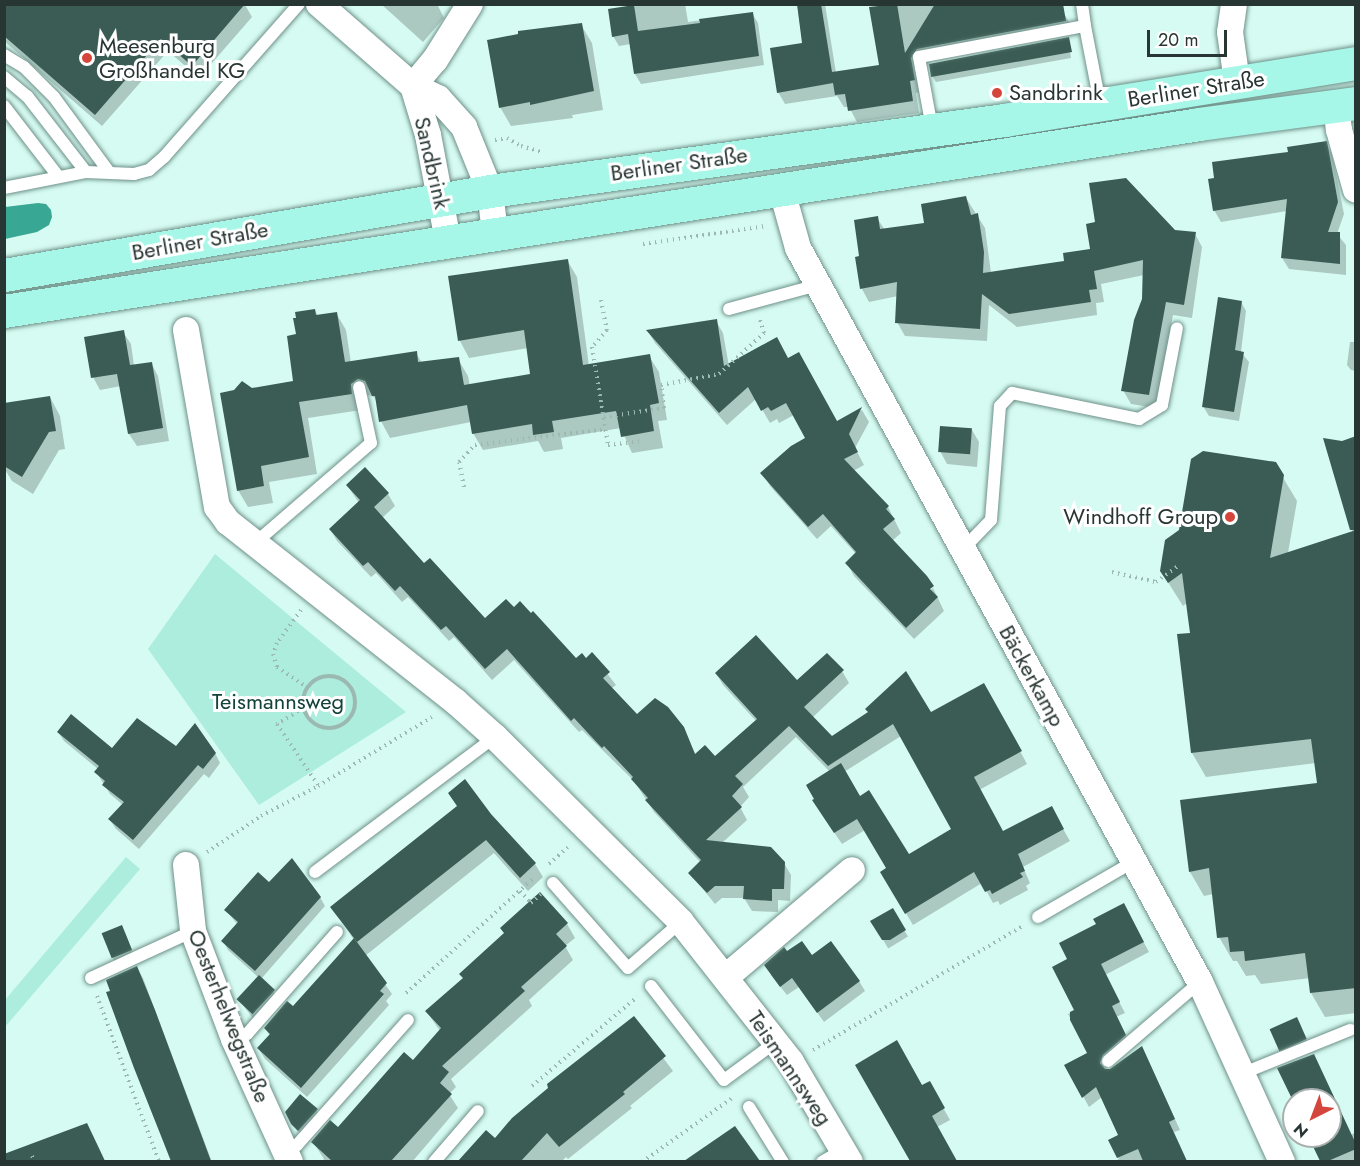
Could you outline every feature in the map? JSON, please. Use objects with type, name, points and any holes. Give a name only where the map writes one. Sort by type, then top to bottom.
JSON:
[{"type":"main road","name":"Berliner Straße","points":[[4,274],[490,191],[1100,105],[1356,63]]},
{"type":"main road","name":"Berliner Straße","points":[[4,311],[1199,124],[1346,104]]},
{"type":"street","name":"Sandbrink","points":[[319,4],[413,86],[438,98],[464,127],[490,191],[495,233]]},
{"type":"street","points":[[413,86],[435,60],[470,4]]},
{"type":"street","points":[[1234,4],[1230,32],[1238,82]]},
{"type":"street","name":"Sandbrink","points":[[413,86],[428,135],[448,241]]},
{"type":"street","points":[[1346,104],[1339,130],[1356,190]]},
{"type":"street","name":"Bäckerkamp","points":[[782,191],[798,248],[1200,981],[1282,1161]]},
{"type":"street","name":"Teismannsweg","points":[[186,330],[217,507],[228,522],[456,702],[495,737],[681,922],[791,1062],[838,1158]]},
{"type":"street","name":"Oesterhelwegstraße","points":[[186,865],[193,932],[234,1039],[288,1157]]},
{"type":"street","points":[[726,977],[852,870]]},
{"type":"lane","points":[[4,188],[86,172],[134,174],[149,170],[164,157],[299,4]]},
{"type":"lane","points":[[1082,4],[1100,105]]},
{"type":"lane","points":[[932,128],[919,57],[1085,26]]},
{"type":"lane","points":[[4,55],[24,67],[54,97],[109,172]]},
{"type":"lane","points":[[4,77],[27,96],[86,172]]},
{"type":"lane","points":[[4,106],[58,176]]},
{"type":"lane","points":[[729,309],[818,285]]},
{"type":"lane","points":[[963,549],[991,520],[1000,406],[1012,393],[1139,419],[1162,405],[1177,328]]},
{"type":"lane","points":[[255,543],[370,443],[359,387]]},
{"type":"lane","points":[[315,872],[495,737]]},
{"type":"lane","points":[[1038,917],[1133,862]]},
{"type":"lane","points":[[553,883],[628,968],[681,922]]},
{"type":"lane","points":[[91,978],[193,932]]},
{"type":"lane","points":[[234,1039],[247,1034],[337,932]]},
{"type":"lane","points":[[1108,1061],[1200,981]]},
{"type":"lane","points":[[651,986],[724,1080],[776,1042]]},
{"type":"lane","points":[[288,1157],[408,1020]]},
{"type":"lane","points":[[1241,1074],[1350,1030]]},
{"type":"lane","points":[[749,1107],[783,1161]]},
{"type":"lane","points":[[434,1161],[478,1111]]},
{"type":"path","points":[[496,140],[507,138],[520,146],[548,152]]},
{"type":"path","points":[[601,300],[607,330],[592,347],[608,445],[641,441]]},
{"type":"path","points":[[604,417],[664,408],[661,385],[719,374],[764,333],[754,302]]},
{"type":"path","points":[[464,487],[459,462],[475,445],[606,429]]},
{"type":"path","points":[[1113,572],[1156,582],[1178,566]]},
{"type":"path","points":[[307,687],[278,667],[273,654],[282,635],[316,591]]},
{"type":"path","points":[[338,677],[353,691],[356,701],[354,712],[349,720],[330,729],[311,722],[303,708],[307,687],[317,678],[338,677]]},
{"type":"path","points":[[186,865],[261,816],[318,786],[456,702]]},
{"type":"path","points":[[303,708],[277,724],[318,786]]},
{"type":"path","points":[[546,867],[588,828]]},
{"type":"path","points":[[406,993],[537,875]]},
{"type":"path","points":[[791,1062],[1038,917]]},
{"type":"path","points":[[91,978],[159,1161]]},
{"type":"path","points":[[532,1086],[651,986]]},
{"type":"path","points":[[642,1161],[741,1092],[749,1107]]},
{"type":"path","points":[[32,1156],[34,1161]]},
{"type":"green space","name":"Teismannsweg","points":[[215,554],[406,712],[259,805],[148,649]]},
{"type":"green space","points":[[126,857],[140,869],[5,1027],[5,1000]]},
{"type":"shaded area","points":[[46,204],[51,210],[52,217],[49,225],[37,232],[5,239],[5,207]]},
{"type":"building","name":"Meesenburg Großhandel KG","points":[[4,4],[245,4],[192,66],[161,39],[95,115],[4,36]]},
{"type":"building","points":[[797,4],[821,4],[832,72],[879,65],[869,7],[897,4],[905,53],[935,4],[1063,4],[1066,21],[917,49],[911,58],[915,80],[910,81],[913,101],[848,111],[845,94],[835,95],[833,83],[777,93],[770,48],[802,43]]},
{"type":"building","points":[[634,5],[638,31],[700,23],[699,19],[753,12],[759,56],[634,74],[628,34],[612,37],[608,9]]},
{"type":"building","points":[[582,23],[594,91],[530,105],[530,102],[499,108],[487,40],[518,34],[518,31]]},
{"type":"building","points":[[1069,37],[1072,52],[931,77],[929,64]]},
{"type":"building","points":[[1327,141],[1338,202],[1328,232],[1340,232],[1340,264],[1281,258],[1287,199],[1213,211],[1208,179],[1214,178],[1212,162],[1288,152],[1287,147]]},
{"type":"building","points":[[1126,178],[1175,230],[1196,232],[1184,305],[1166,302],[1149,395],[1121,391],[1134,320],[1142,299],[1143,260],[1094,271],[1097,289],[1089,290],[1091,302],[1009,314],[982,294],[980,329],[895,323],[897,282],[860,289],[855,257],[859,256],[854,220],[878,216],[880,229],[924,223],[921,204],[966,196],[971,215],[978,213],[984,252],[983,273],[1064,261],[1063,253],[1090,249],[1086,224],[1095,222],[1089,183]]},
{"type":"building","points":[[568,259],[583,365],[650,354],[659,403],[650,405],[654,431],[621,437],[616,411],[552,421],[554,432],[533,435],[532,424],[472,434],[467,405],[379,422],[375,396],[372,396],[365,381],[358,379],[351,384],[352,394],[299,402],[309,457],[261,466],[264,486],[237,491],[220,393],[234,390],[242,381],[252,388],[293,381],[287,336],[296,334],[293,318],[296,318],[295,312],[315,309],[316,315],[337,312],[345,362],[417,351],[418,362],[459,357],[464,385],[530,374],[524,330],[458,341],[448,276]]},
{"type":"building","points":[[1218,297],[1242,301],[1235,350],[1244,352],[1234,412],[1202,407]]},
{"type":"building","points":[[717,319],[724,366],[777,337],[788,358],[799,352],[837,421],[862,407],[849,434],[858,452],[844,459],[889,506],[886,509],[895,519],[883,529],[927,576],[934,586],[930,589],[938,597],[906,628],[845,563],[856,552],[823,514],[808,527],[760,473],[791,446],[805,438],[786,403],[771,411],[768,407],[761,411],[748,387],[719,413],[646,330]]},
{"type":"building","points":[[124,330],[130,365],[152,362],[163,428],[128,434],[117,374],[91,378],[84,337]]},
{"type":"building","points":[[50,396],[56,431],[49,432],[22,477],[4,466],[4,403]]},
{"type":"building","points":[[940,426],[972,428],[970,454],[938,452]]},
{"type":"building","points":[[1356,436],[1356,530],[1350,530],[1323,438],[1342,441]]},
{"type":"building","points":[[1203,451],[1276,462],[1284,475],[1270,558],[1356,530],[1356,988],[1310,993],[1305,953],[1245,961],[1244,951],[1230,952],[1228,937],[1217,938],[1209,868],[1189,872],[1180,800],[1317,783],[1311,739],[1191,753],[1177,634],[1190,633],[1182,573],[1168,583],[1160,571],[1165,540],[1179,530],[1191,459]]},
{"type":"building","points":[[365,467],[389,493],[374,507],[424,563],[430,558],[485,618],[506,599],[514,607],[520,601],[531,613],[533,611],[576,658],[582,653],[586,658],[592,652],[610,672],[603,678],[637,714],[655,698],[668,707],[684,727],[695,754],[705,745],[715,756],[757,719],[715,673],[756,635],[797,680],[827,653],[844,670],[804,707],[832,736],[868,712],[865,709],[906,671],[931,712],[984,683],[1022,751],[974,777],[1003,831],[1052,806],[1064,829],[1018,854],[1025,871],[1020,873],[1023,877],[992,894],[990,890],[985,892],[974,872],[905,914],[880,872],[886,868],[857,819],[834,833],[812,800],[814,799],[806,785],[841,763],[860,796],[869,790],[909,854],[951,829],[893,724],[828,766],[789,726],[735,776],[743,784],[732,796],[742,807],[706,840],[771,847],[785,862],[784,889],[772,889],[772,901],[743,899],[744,886],[715,886],[707,893],[688,873],[701,860],[645,800],[648,798],[631,779],[633,777],[574,718],[571,721],[507,649],[485,669],[446,626],[441,630],[400,586],[395,591],[368,562],[363,566],[329,529],[360,500],[346,485]]},
{"type":"building","points":[[71,714],[112,748],[137,718],[176,746],[195,723],[216,753],[203,769],[198,765],[133,840],[108,819],[124,802],[102,785],[105,781],[94,772],[99,766],[57,732]]},
{"type":"building","points":[[465,779],[491,814],[536,863],[520,878],[486,840],[357,942],[330,907],[457,806],[448,793]]},
{"type":"building","points":[[292,858],[321,897],[255,971],[221,941],[238,922],[224,910],[258,872],[269,882]]},
{"type":"building","points":[[540,892],[568,923],[556,934],[567,946],[521,987],[525,991],[442,1066],[449,1072],[440,1083],[452,1094],[391,1161],[332,1161],[311,1142],[330,1120],[338,1127],[404,1052],[413,1060],[441,1028],[425,1011],[463,978],[459,974],[504,933],[500,928]]},
{"type":"building","points":[[1124,903],[1144,942],[1101,964],[1120,1002],[1112,1006],[1126,1035],[1103,1055],[1100,1063],[1105,1069],[1110,1069],[1142,1046],[1175,1119],[1169,1122],[1187,1161],[1143,1161],[1138,1149],[1117,1158],[1108,1140],[1118,1135],[1096,1087],[1082,1098],[1064,1065],[1087,1053],[1070,1020],[1070,1012],[1074,1010],[1052,967],[1067,959],[1059,943],[1096,924],[1093,919]]},
{"type":"building","points":[[893,908],[906,930],[890,940],[882,940],[870,921]]},
{"type":"building","points":[[122,925],[132,950],[112,958],[102,933]]},
{"type":"building","points":[[354,938],[387,983],[380,991],[384,994],[301,1088],[257,1048],[270,1034],[264,1028],[287,1001],[293,1006]]},
{"type":"building","points":[[802,941],[812,955],[831,941],[860,981],[817,1013],[792,978],[780,987],[764,965],[784,947],[787,951]]},
{"type":"building","points":[[137,966],[211,1161],[171,1161],[134,1068],[106,992],[110,991],[106,980]]},
{"type":"building","points":[[259,975],[275,990],[253,1014],[236,999]]},
{"type":"building","points":[[634,1016],[666,1056],[623,1092],[625,1094],[559,1147],[547,1133],[521,1161],[458,1161],[486,1130],[495,1138],[512,1118],[548,1088],[547,1084]]},
{"type":"building","points":[[1297,1017],[1307,1039],[1279,1051],[1270,1029]]},
{"type":"building","points":[[897,1040],[922,1085],[930,1081],[945,1108],[932,1116],[957,1161],[910,1161],[855,1065]]},
{"type":"building","points":[[1314,1054],[1330,1088],[1287,1088],[1277,1068]]},
{"type":"building","points":[[300,1094],[318,1109],[298,1131],[291,1124],[285,1112]]},
{"type":"building","points":[[1342,1114],[1356,1144],[1356,1149],[1328,1161],[1320,1161],[1314,1148],[1342,1148]]},
{"type":"building","points":[[87,1123],[105,1161],[4,1161],[4,1154]]},
{"type":"building","points":[[735,1126],[760,1161],[684,1161]]},
{"type":"place","name":"Meesenburg Großhandel KG","points":[[87,58]]},
{"type":"place","name":"Sandbrink","points":[[997,93]]},
{"type":"place","name":"Windhoff Group","points":[[1230,517]]}]
